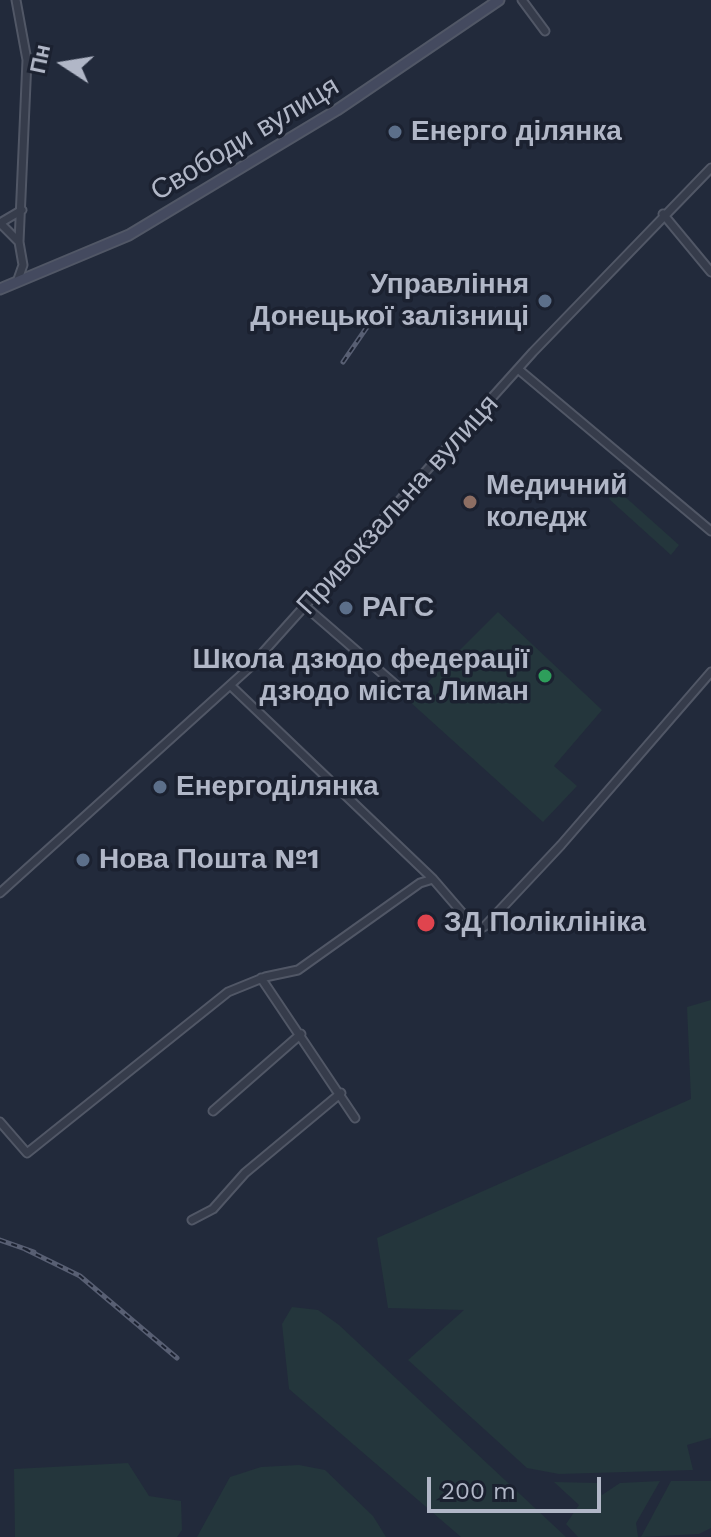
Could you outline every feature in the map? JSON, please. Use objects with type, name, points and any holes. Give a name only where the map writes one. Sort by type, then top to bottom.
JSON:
[{"type":"main road","name":"Свободи вулиця","points":[[0,289],[129,235],[337,110],[499,0]]},
{"type":"street","points":[[16,0],[27,60],[19,242],[23,265],[17,282]]},
{"type":"street","points":[[522,0],[545,31]]},
{"type":"street","name":"Привокзальна вулиця","points":[[0,893],[231,686],[307,608],[518,369],[663,214],[711,168]]},
{"type":"street","points":[[19,242],[0,223],[22,210]]},
{"type":"street","points":[[663,214],[711,272]]},
{"type":"street","points":[[518,369],[711,531]]},
{"type":"street","points":[[307,608],[405,693]]},
{"type":"street","points":[[231,686],[433,879],[477,930],[485,926],[561,845],[711,672]]},
{"type":"street","points":[[0,1122],[27,1153],[228,992],[261,978],[298,970],[407,890],[433,879]]},
{"type":"street","points":[[261,978],[355,1118]]},
{"type":"street","points":[[213,1111],[301,1034]]},
{"type":"street","points":[[192,1220],[213,1209],[245,1173],[341,1093]]},
{"type":"shaded area","points":[[613,486],[679,545],[671,555],[609,499]]},
{"type":"shaded area","points":[[498,612],[602,710],[554,766],[577,786],[543,822],[409,701]]},
{"type":"shaded area","points":[[711,1000],[711,1438],[687,1445],[693,1470],[559,1474],[527,1468],[408,1360],[464,1310],[388,1308],[377,1238],[691,1099],[687,1007]]},
{"type":"shaded area","points":[[292,1307],[318,1310],[339,1325],[566,1537],[461,1537],[289,1389],[282,1324]]},
{"type":"shaded area","points":[[128,1463],[149,1496],[181,1501],[182,1530],[177,1537],[15,1537],[14,1469]]},
{"type":"shaded area","points":[[299,1465],[325,1470],[373,1516],[386,1537],[197,1537],[230,1477],[261,1467]]},
{"type":"shaded area","points":[[660,1481],[636,1523],[638,1537],[578,1537],[566,1524],[579,1505],[554,1482],[599,1483],[602,1495],[620,1483]]},
{"type":"shaded area","points":[[671,1481],[711,1481],[711,1528],[699,1534],[641,1537]]},
{"type":"railway","points":[[343,362],[376,314]]},
{"type":"railway","points":[[0,1240],[34,1252]]},
{"type":"railway","points":[[25,1249],[80,1276],[177,1358]]},
{"type":"place","name":"Енерго ділянка","points":[[395,132]]},
{"type":"place","name":"Управління Донецької залізниці","points":[[545,301]]},
{"type":"place","name":"Медичний коледж","points":[[470,502]]},
{"type":"place","name":"РАГС","points":[[346,608]]},
{"type":"place","name":"Школа дзюдо федерації дзюдо міста Лиман","points":[[545,676]]},
{"type":"place","name":"Енергоділянка","points":[[160,787]]},
{"type":"place","name":"Нова Пошта №1","points":[[83,860]]},
{"type":"place","name":"ЗД Поліклініка","points":[[426,923]]}]
